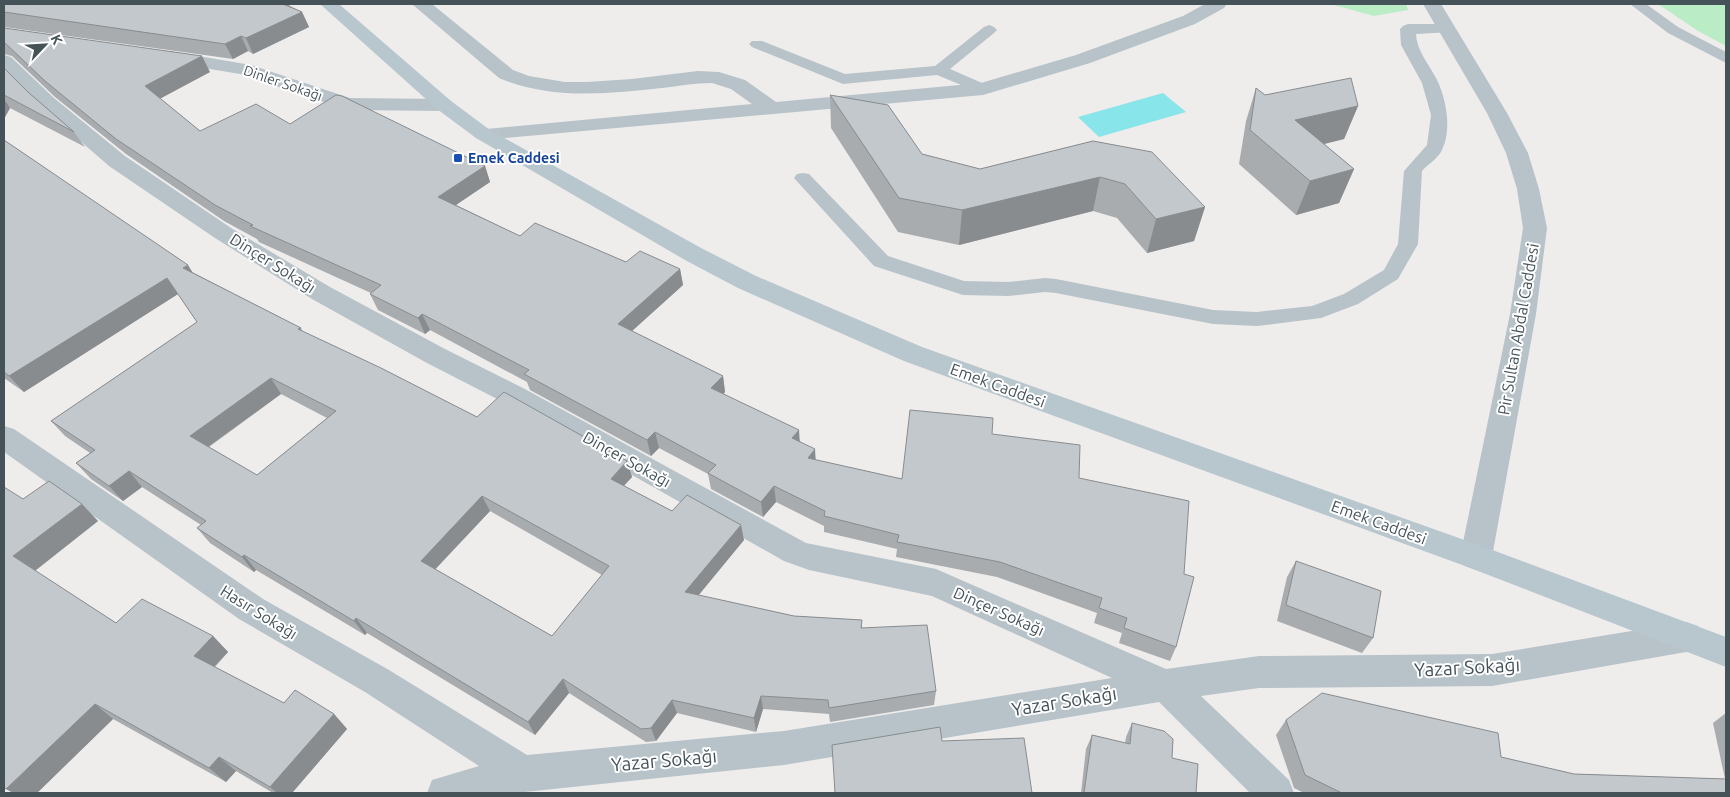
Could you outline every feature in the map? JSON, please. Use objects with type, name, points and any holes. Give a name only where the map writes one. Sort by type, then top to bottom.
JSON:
[{"type":"street","name":"Emek Caddesi","points":[[329,4],[444,105],[483,134],[693,254],[747,282],[922,358],[1476,557],[1726,652]]},
{"type":"street","points":[[421,4],[506,74],[517,80],[548,86],[596,87],[712,76],[734,82],[773,109]]},
{"type":"street","points":[[483,134],[983,89],[1101,53],[1188,20],[1218,4]]},
{"type":"street","name":"Pir Sultan Abdal Caddesi","points":[[1432,4],[1497,113],[1517,153],[1528,189],[1535,228],[1524,314],[1476,557]]},
{"type":"street","name":"Dinler Sokağı","points":[[155,55],[244,69],[348,104],[444,105]]},
{"type":"street","name":"Dinçer Sokağı","points":[[4,61],[47,102],[117,161],[223,233],[321,293],[436,356],[513,395],[795,552],[810,557],[936,583],[1165,684],[1276,793]]},
{"type":"street","name":"Hasır Sokağı","points":[[4,437],[251,609],[377,681],[523,773]]},
{"type":"street","name":"Yazar Sokağı","points":[[445,793],[523,773],[784,748],[1165,684],[1259,672],[1492,670],[1686,637]]},
{"type":"lane","points":[[1637,4],[1673,30],[1726,58]]},
{"type":"lane","points":[[803,178],[881,261],[963,288],[1008,289],[1045,285],[1056,286],[1213,317],[1257,319],[1314,313],[1351,299],[1391,274],[1408,244],[1413,171],[1420,162],[1431,154],[1436,145],[1439,115],[1430,82],[1409,45],[1408,28],[1447,29]]},
{"type":"lane","points":[[939,70],[989,30]]},
{"type":"lane","points":[[757,44],[843,79],[939,70],[983,89]]},
{"type":"green space","points":[[1330,4],[1406,4],[1408,10],[1374,16]]},
{"type":"green space","points":[[1658,4],[1726,4],[1726,46],[1698,31]]},
{"type":"water","points":[[1163,93],[1186,112],[1099,137],[1078,117]]},
{"type":"building","points":[[4,4],[283,4],[302,12],[246,38],[241,36],[225,44],[4,12]]},
{"type":"building","points":[[4,28],[202,56],[145,86],[200,131],[256,104],[290,124],[336,95],[342,96],[485,166],[438,197],[520,236],[535,223],[626,262],[640,251],[680,269],[618,324],[723,376],[711,388],[799,430],[792,438],[815,449],[808,458],[902,479],[910,410],[993,418],[992,434],[1080,445],[1079,478],[1189,501],[1184,574],[1194,577],[1176,647],[1124,628],[1127,618],[1099,608],[1102,598],[1000,562],[897,542],[899,535],[824,516],[825,511],[774,486],[761,502],[708,473],[716,465],[655,432],[647,440],[524,374],[529,370],[422,314],[418,318],[370,294],[381,285],[250,226],[253,225],[215,205],[116,139],[45,81],[4,42]]},
{"type":"building","points":[[4,68],[28,92],[74,132],[4,95]]},
{"type":"building","points":[[1351,78],[1358,106],[1295,120],[1354,169],[1310,181],[1250,130],[1256,88],[1265,95]]},
{"type":"building","points":[[830,95],[888,105],[922,154],[980,169],[1093,141],[1152,152],[1205,207],[1156,219],[1125,184],[1100,177],[962,210],[899,198]]},
{"type":"building","points":[[4,140],[188,265],[183,268],[301,328],[298,329],[381,368],[477,417],[504,392],[627,461],[611,479],[672,511],[687,495],[741,525],[685,592],[794,616],[862,620],[861,628],[927,625],[936,691],[829,708],[828,700],[761,696],[754,718],[672,700],[651,728],[641,729],[563,679],[528,722],[356,618],[354,621],[244,555],[242,557],[197,528],[206,521],[129,471],[109,486],[76,463],[95,450],[51,421],[197,322],[167,278],[9,376],[4,372]],"holes":[[[271,378],[336,411],[257,475],[190,436]],[[482,496],[609,566],[552,636],[421,561]]]},
{"type":"building","points":[[49,481],[82,504],[13,556],[116,623],[142,599],[213,636],[194,656],[284,703],[295,690],[334,714],[270,787],[219,757],[209,768],[95,704],[6,789],[4,787],[4,487],[23,499]]},
{"type":"building","points":[[1296,561],[1381,591],[1373,638],[1286,605]]},
{"type":"building","points":[[1322,693],[1498,733],[1501,757],[1574,774],[1726,779],[1726,793],[1342,793],[1305,775],[1286,720]]},
{"type":"building","points":[[1132,723],[1164,731],[1173,739],[1172,758],[1198,764],[1196,793],[1084,793],[1092,735],[1130,744]]},
{"type":"building","points":[[940,727],[942,741],[1024,738],[1032,793],[835,793],[832,745]]},
{"type":"place","name":"Emek Caddesi","points":[[458,158]]}]
